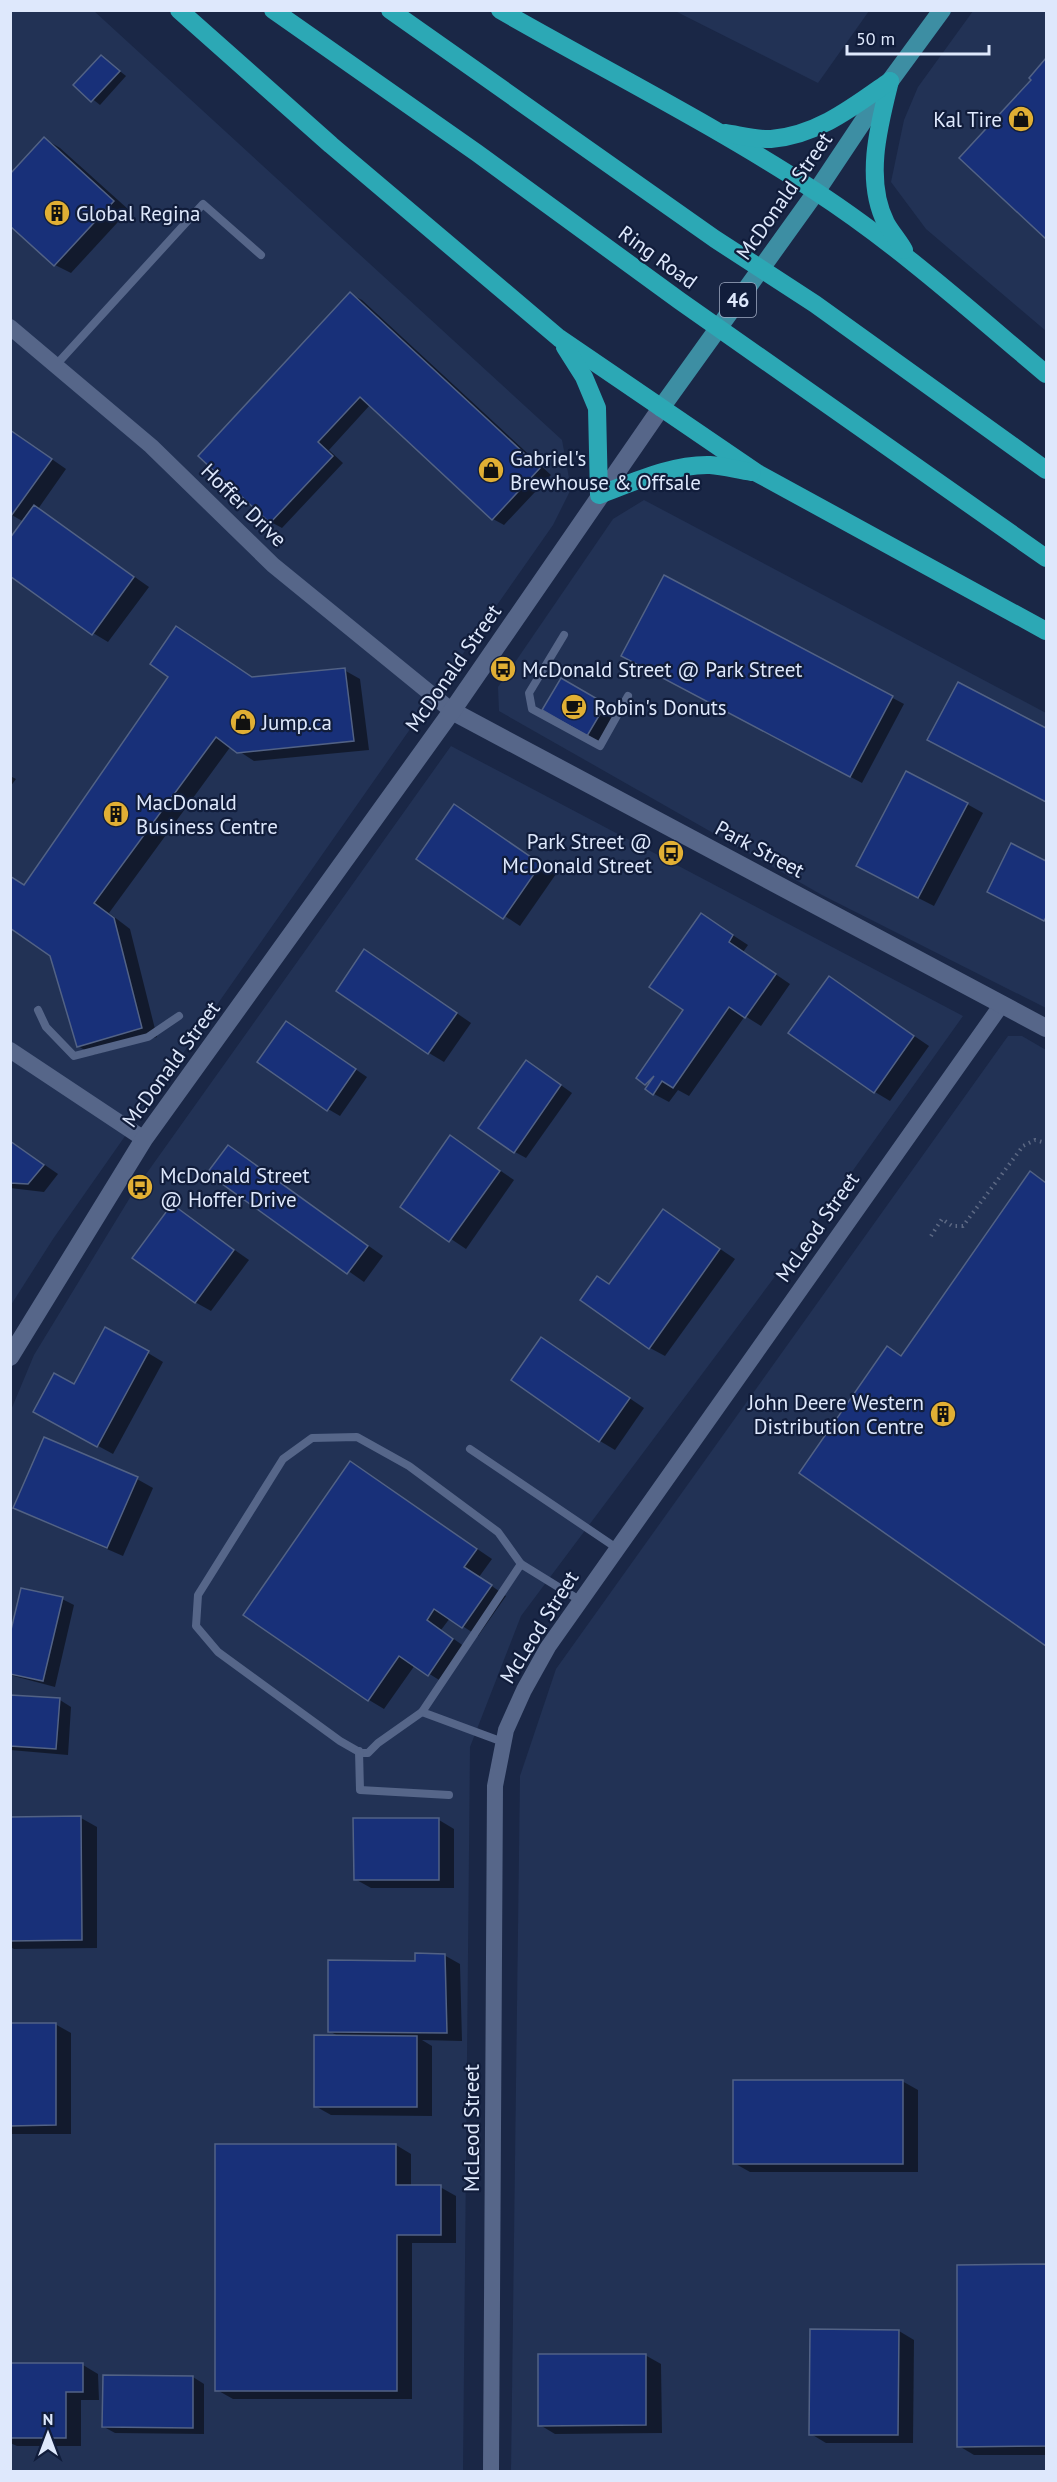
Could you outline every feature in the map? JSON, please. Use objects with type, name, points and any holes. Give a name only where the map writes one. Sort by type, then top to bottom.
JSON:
[{"type":"highway","points":[[180,10],[340,153],[559,338],[757,473],[1047,631]]},
{"type":"highway","name":"Ring Road","points":[[273,10],[477,153],[680,301],[1047,558]]},
{"type":"highway","points":[[390,10],[715,239],[815,304],[1047,471]]},
{"type":"highway","points":[[500,10],[718,133],[816,192],[912,261],[1047,374]]},
{"type":"highway","points":[[718,133],[769,139],[801,134],[834,121],[890,81]]},
{"type":"highway","points":[[890,81],[876,140],[879,197],[886,222],[912,261]]},
{"type":"highway","points":[[559,338],[584,376],[597,408],[599,495],[649,476],[681,468],[710,465],[757,473]]},
{"type":"main road","name":"McDonald Street","points":[[10,1357],[144,1139],[452,711],[599,495],[816,192],[890,81],[942,10]]},
{"type":"main road","name":"Park Street","points":[[452,711],[1047,1028]]},
{"type":"street","name":"Hoffer Drive","points":[[10,327],[151,446],[273,565],[452,711]]},
{"type":"street","name":"McLeod Street","points":[[491,2472],[495,1786],[506,1730],[524,1690],[548,1647],[1002,1004]]},
{"type":"street","points":[[10,1050],[144,1139]]},
{"type":"lane","points":[[56,364],[203,204],[261,255]]},
{"type":"lane","points":[[564,635],[529,693],[532,710],[600,746],[628,696]]},
{"type":"lane","points":[[38,1010],[46,1027],[75,1056],[148,1037],[179,1016]]},
{"type":"lane","points":[[521,1564],[422,1712],[368,1753],[359,1752],[340,1741],[218,1652],[196,1626],[198,1595],[283,1459],[312,1438],[357,1437],[409,1466],[498,1532],[521,1564],[581,1601]]},
{"type":"lane","points":[[470,1449],[618,1549]]},
{"type":"lane","points":[[422,1712],[503,1742]]},
{"type":"lane","points":[[359,1752],[360,1790],[449,1795]]},
{"type":"path","points":[[931,1236],[942,1219],[952,1226],[963,1226],[1023,1146],[1035,1140],[1047,1143]]},
{"type":"shaded area","points":[[11,11],[94,11],[562,440],[571,489],[553,525],[53,1239],[11,1305]]},
{"type":"shaded area","points":[[675,11],[869,11],[818,83]]},
{"type":"shaded area","points":[[973,11],[1046,11],[1046,331],[926,229],[891,182],[904,120],[918,87]]},
{"type":"shaded area","points":[[644,500],[1046,713],[1046,1008],[822,895],[499,711],[498,687],[613,519]]},
{"type":"shaded area","points":[[451,746],[963,1016],[824,1211],[521,1616],[470,1747],[463,2471],[11,2472],[11,1410],[34,1355],[134,1191]]},
{"type":"shaded area","points":[[1008,1036],[1022,1036],[1046,1050],[1046,2471],[511,2472],[520,1776],[556,1669]]},
{"type":"building","points":[[101,55],[120,71],[91,102],[73,85]]},
{"type":"building","name":"Kal Tire","points":[[1046,58],[1046,239],[959,158],[1031,80],[1029,78]]},
{"type":"building","name":"Global Regina","points":[[44,137],[114,201],[54,266],[10,226],[10,174]]},
{"type":"building","points":[[350,292],[540,468],[492,520],[360,397],[318,442],[333,456],[270,523],[198,456]]},
{"type":"building","points":[[10,430],[52,459],[11,516],[10,516]]},
{"type":"building","points":[[34,505],[134,577],[92,635],[10,576],[10,538]]},
{"type":"building","points":[[664,575],[893,696],[850,777],[621,656]]},
{"type":"building","name":"MacDonald Business Centre","points":[[176,626],[252,677],[345,668],[354,741],[237,753],[216,737],[94,903],[114,918],[142,1028],[77,1047],[50,956],[10,928],[10,876],[24,885],[168,677],[150,664]]},
{"type":"building","name":"Robin's Donuts","points":[[561,678],[606,704],[587,736],[542,710]]},
{"type":"building","points":[[958,682],[1046,728],[1046,802],[927,740]]},
{"type":"building","points":[[906,771],[968,803],[918,898],[856,866]]},
{"type":"building","points":[[454,804],[541,864],[503,919],[416,859]]},
{"type":"building","points":[[1011,843],[1046,861],[1046,917],[1044,921],[987,892]]},
{"type":"building","points":[[701,913],[733,935],[729,942],[776,974],[745,1018],[729,1007],[673,1088],[662,1081],[653,1095],[645,1089],[654,1076],[645,1085],[636,1078],[683,1010],[649,987]]},
{"type":"building","points":[[364,949],[457,1013],[428,1054],[336,991]]},
{"type":"building","points":[[829,976],[914,1036],[874,1093],[788,1033]]},
{"type":"building","points":[[286,1021],[356,1069],[327,1111],[257,1062]]},
{"type":"building","points":[[526,1060],[561,1085],[514,1153],[478,1128]]},
{"type":"building","points":[[450,1135],[500,1171],[449,1242],[400,1207]]},
{"type":"building","points":[[10,1141],[44,1165],[28,1184],[10,1183]]},
{"type":"building","points":[[228,1145],[368,1246],[347,1274],[207,1173]]},
{"type":"building","name":"John Deere Western Distribution Centre","points":[[1030,1171],[1046,1183],[1046,1646],[799,1473],[887,1346],[901,1356]]},
{"type":"building","points":[[172,1204],[234,1250],[195,1303],[132,1258]]},
{"type":"building","points":[[663,1209],[720,1249],[649,1349],[580,1300],[597,1276],[609,1284]]},
{"type":"building","points":[[105,1327],[149,1351],[97,1447],[33,1412],[54,1373],[74,1384]]},
{"type":"building","points":[[541,1337],[630,1398],[599,1442],[511,1380]]},
{"type":"building","points":[[44,1437],[138,1477],[107,1548],[13,1508]]},
{"type":"building","points":[[350,1461],[477,1549],[464,1567],[492,1585],[462,1628],[434,1609],[427,1620],[453,1639],[428,1676],[399,1656],[368,1701],[243,1615]]},
{"type":"building","points":[[21,1588],[63,1597],[43,1681],[10,1674],[10,1634]]},
{"type":"building","points":[[10,1695],[60,1698],[56,1749],[10,1746]]},
{"type":"building","points":[[81,1816],[82,1940],[10,1941],[10,1817]]},
{"type":"building","points":[[353,1818],[439,1818],[439,1880],[354,1880]]},
{"type":"building","points":[[415,1953],[445,1954],[447,2033],[328,2032],[328,1960],[415,1961]]},
{"type":"building","points":[[10,2023],[56,2023],[56,2125],[10,2126]]},
{"type":"building","points":[[314,2035],[417,2036],[417,2107],[314,2107]]},
{"type":"building","points":[[733,2080],[903,2080],[903,2164],[733,2164]]},
{"type":"building","points":[[215,2144],[396,2144],[396,2185],[441,2185],[441,2235],[397,2235],[397,2391],[215,2391]]},
{"type":"building","points":[[1046,2264],[1046,2446],[957,2447],[957,2265]]},
{"type":"building","points":[[810,2329],[899,2330],[898,2435],[809,2435]]},
{"type":"building","points":[[538,2354],[646,2354],[646,2425],[538,2426]]},
{"type":"building","points":[[10,2363],[83,2363],[83,2392],[66,2392],[66,2438],[10,2438]]},
{"type":"building","points":[[103,2375],[193,2376],[193,2428],[102,2427]]},
{"type":"place","name":"Kal Tire","points":[[1021,119]]},
{"type":"place","name":"Global Regina","points":[[57,213]]},
{"type":"place","name":"Gabriel's Brewhouse & Offsale","points":[[491,470]]},
{"type":"place","name":"McDonald Street @ Park Street","points":[[503,669]]},
{"type":"place","name":"Robin's Donuts","points":[[574,707]]},
{"type":"place","name":"Jump.ca","points":[[243,722]]},
{"type":"place","name":"MacDonald Business Centre","points":[[116,814]]},
{"type":"place","name":"Park Street @ McDonald Street","points":[[671,853]]},
{"type":"place","name":"McDonald Street @ Hoffer Drive","points":[[140,1187]]},
{"type":"place","name":"John Deere Western Distribution Centre","points":[[943,1414]]}]
